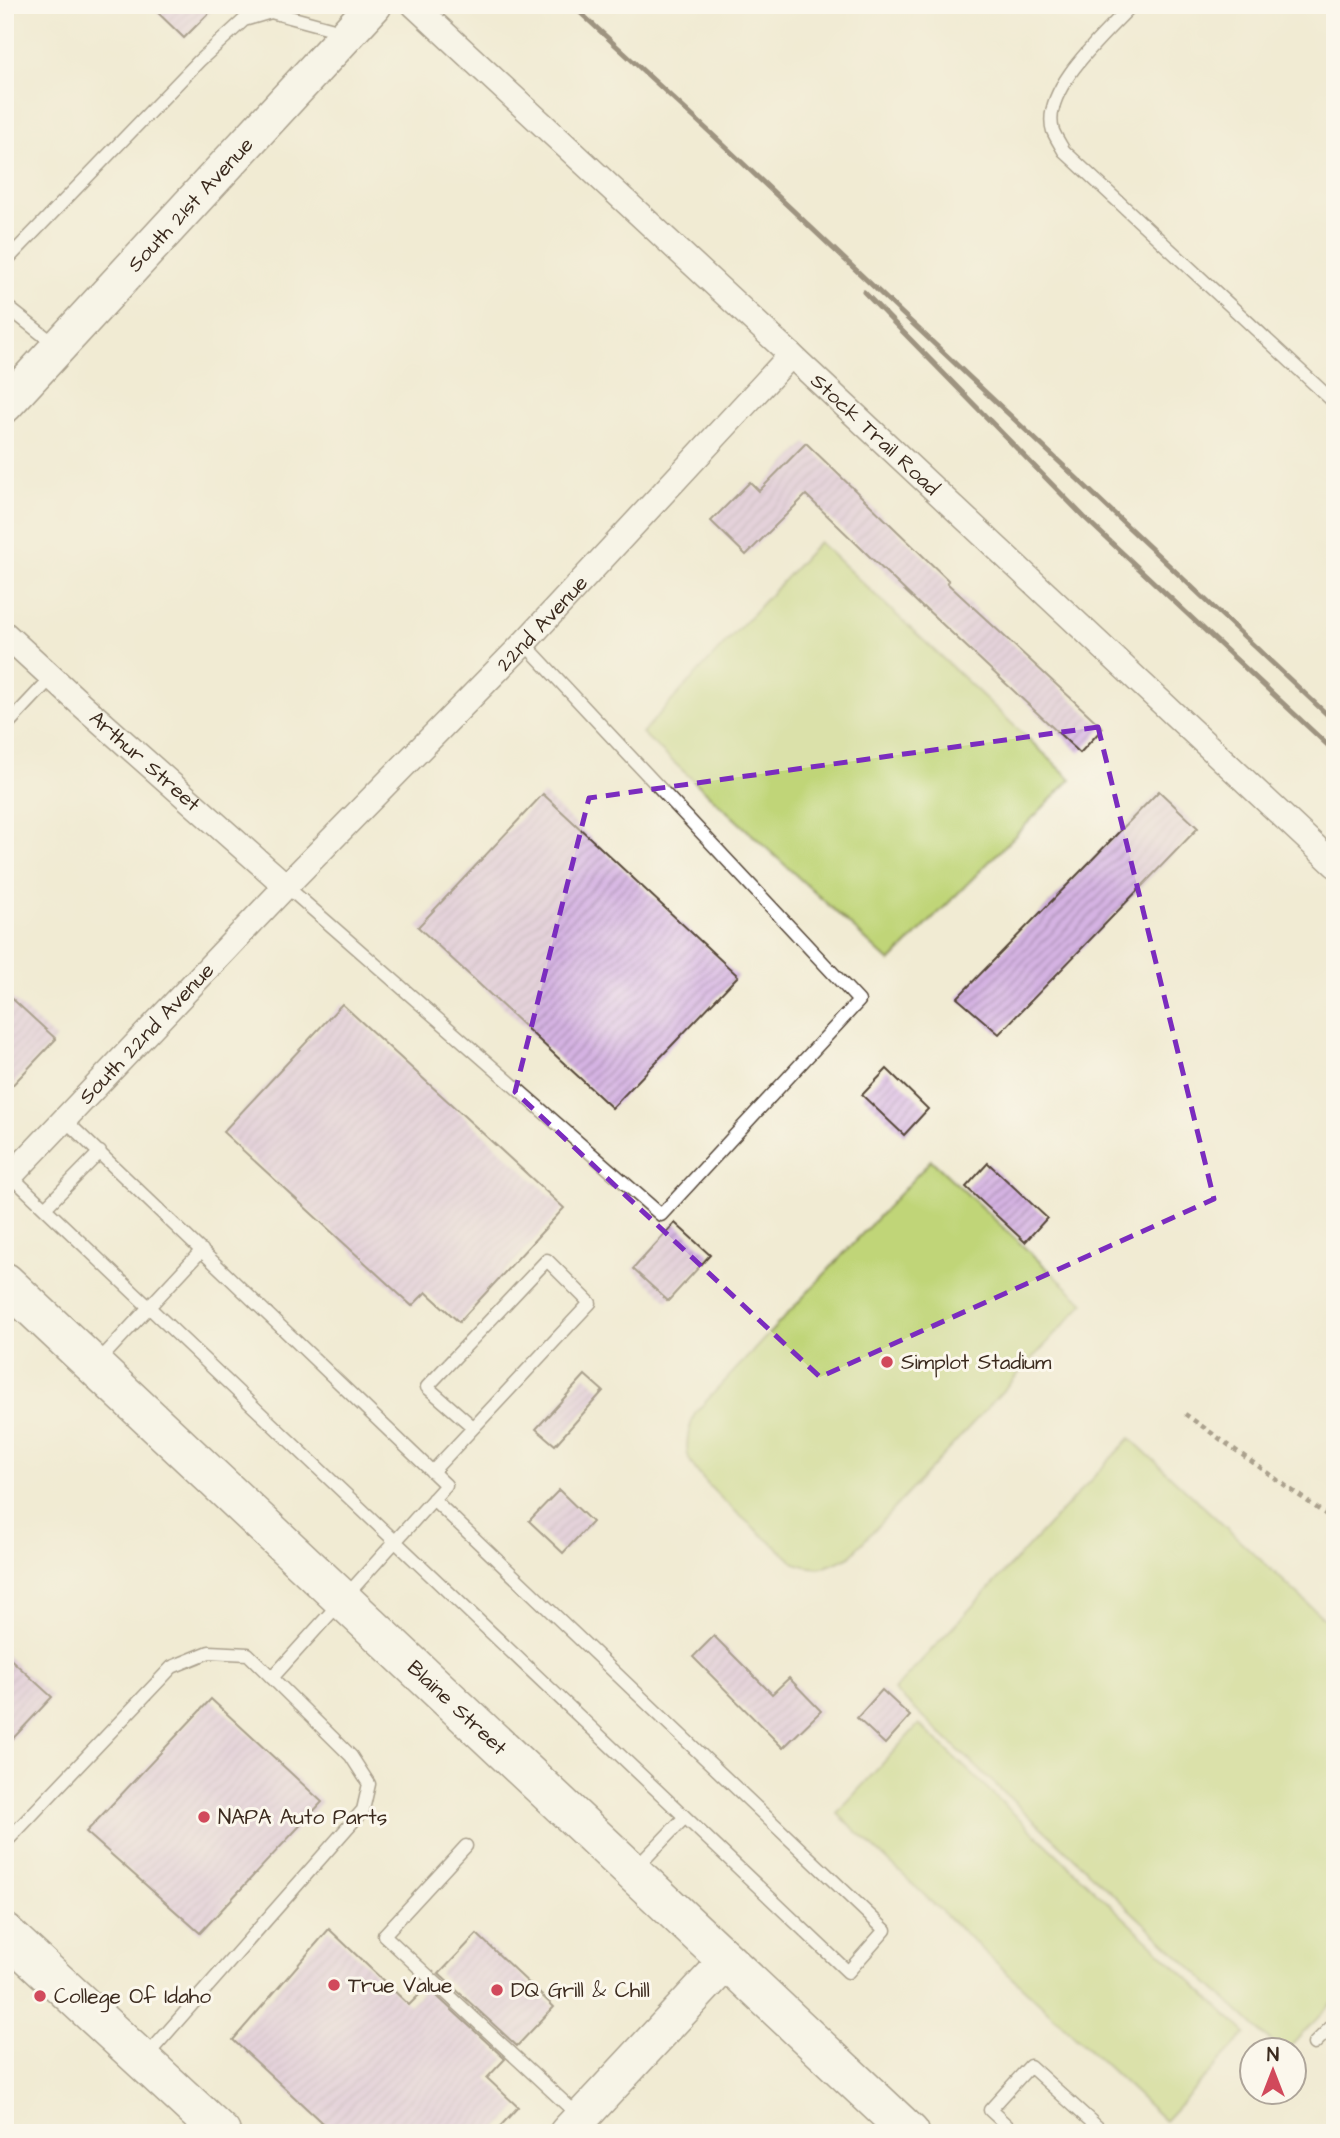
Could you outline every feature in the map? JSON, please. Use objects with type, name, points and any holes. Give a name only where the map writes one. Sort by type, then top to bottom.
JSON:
[{"type":"main road","name":"South 21st Avenue","points":[[5,405],[374,5]]},
{"type":"main road","name":"Blaine Street","points":[[5,1282],[910,2133]]},
{"type":"main road","points":[[5,1933],[221,2133]]},
{"type":"main road","points":[[574,2125],[727,1961]]},
{"type":"street","name":"Stock Trail Road","points":[[414,5],[1335,865]]},
{"type":"street","name":"22nd Avenue","points":[[286,886],[524,643],[791,355]]},
{"type":"street","name":"Arthur Street","points":[[5,634],[286,886]]},
{"type":"street","name":"South 22nd Avenue","points":[[8,1179],[286,886]]},
{"type":"lane","points":[[1132,5],[1069,74],[1055,98],[1052,129],[1064,151],[1335,404]]},
{"type":"lane","points":[[5,262],[199,61],[244,20],[271,12],[348,33]]},
{"type":"lane","points":[[5,305],[59,347]]},
{"type":"lane","points":[[286,886],[661,1215],[859,1002],[524,643]]},
{"type":"lane","points":[[7,723],[52,677]]},
{"type":"lane","points":[[65,1120],[446,1485],[272,1678]]},
{"type":"lane","points":[[45,1208],[100,1152]]},
{"type":"lane","points":[[8,1179],[45,1208],[848,1972],[886,1930],[433,1499]]},
{"type":"lane","points":[[95,1366],[202,1251]]},
{"type":"lane","points":[[432,1472],[590,1303],[547,1260],[427,1387],[473,1427]]},
{"type":"lane","points":[[5,1843],[172,1667],[209,1652],[248,1654],[351,1756],[369,1784],[363,1810],[143,2060]]},
{"type":"lane","points":[[632,1871],[685,1817]]},
{"type":"lane","points":[[466,1846],[384,1935],[574,2125]]},
{"type":"lane","points":[[1314,2044],[1335,2023]]},
{"type":"lane","points":[[1015,2133],[990,2110],[1030,2066],[1104,2133]]},
{"type":"path","points":[[1185,1414],[1335,1521]]},
{"type":"highlighted area","points":[[1098,727],[1214,1199],[820,1377],[515,1092],[589,798]]},
{"type":"green space","points":[[819,542],[1071,779],[890,962],[642,733]]},
{"type":"green space","name":"Simplot Stadium","points":[[931,1160],[1084,1303],[850,1556],[823,1567],[795,1563],[704,1481],[688,1455],[691,1423],[695,1413]]},
{"type":"green space","points":[[1130,1438],[1335,1629],[1335,2000],[1300,2036],[1265,2036],[894,1690]]},
{"type":"green space","points":[[919,1724],[1246,2033],[1238,2036],[1238,2042],[1165,2121],[837,1813]]},
{"type":"building","points":[[150,5],[217,5],[184,38]]},
{"type":"building","points":[[806,443],[949,581],[947,583],[1103,728],[1080,753],[806,495],[746,555],[711,521],[750,482],[759,491]]},
{"type":"building","points":[[1159,791],[1198,828],[999,1034],[957,998]]},
{"type":"building","points":[[543,794],[738,976],[612,1108],[418,927]]},
{"type":"building","points":[[5,992],[56,1039],[5,1093]]},
{"type":"building","points":[[342,1004],[564,1208],[459,1322],[426,1292],[412,1306],[223,1132]]},
{"type":"building","points":[[887,1069],[928,1109],[904,1135],[862,1095]]},
{"type":"building","points":[[988,1163],[1047,1218],[1025,1242],[966,1187]]},
{"type":"building","points":[[675,1223],[710,1255],[668,1301],[633,1269]]},
{"type":"building","points":[[585,1375],[603,1391],[555,1445],[536,1429]]},
{"type":"building","points":[[559,1490],[592,1522],[563,1553],[529,1521]]},
{"type":"building","points":[[714,1636],[772,1694],[789,1678],[821,1711],[783,1748],[693,1657]]},
{"type":"building","points":[[5,1654],[52,1697],[5,1747]]},
{"type":"building","points":[[882,1690],[910,1716],[885,1744],[857,1718]]},
{"type":"building","name":"NAPA Auto Parts","points":[[211,1699],[322,1802],[200,1933],[86,1832]]},
{"type":"building","name":"True Value","points":[[329,1929],[409,2005],[427,1987],[505,2059],[487,2078],[518,2107],[494,2133],[333,2133],[233,2040]]},
{"type":"building","name":"DQ Grill & Chill","points":[[477,1934],[554,2007],[517,2046],[439,1974]]},
{"type":"railway","points":[[572,5],[1335,722]]},
{"type":"railway","points":[[864,292],[1084,517],[1335,752]]},
{"type":"place","name":"Simplot Stadium","points":[[887,1362]]},
{"type":"place","name":"NAPA Auto Parts","points":[[204,1817]]},
{"type":"place","name":"True Value","points":[[334,1985]]},
{"type":"place","name":"DQ Grill & Chill","points":[[497,1990]]},
{"type":"place","name":"College Of Idaho","points":[[40,1996]]}]
